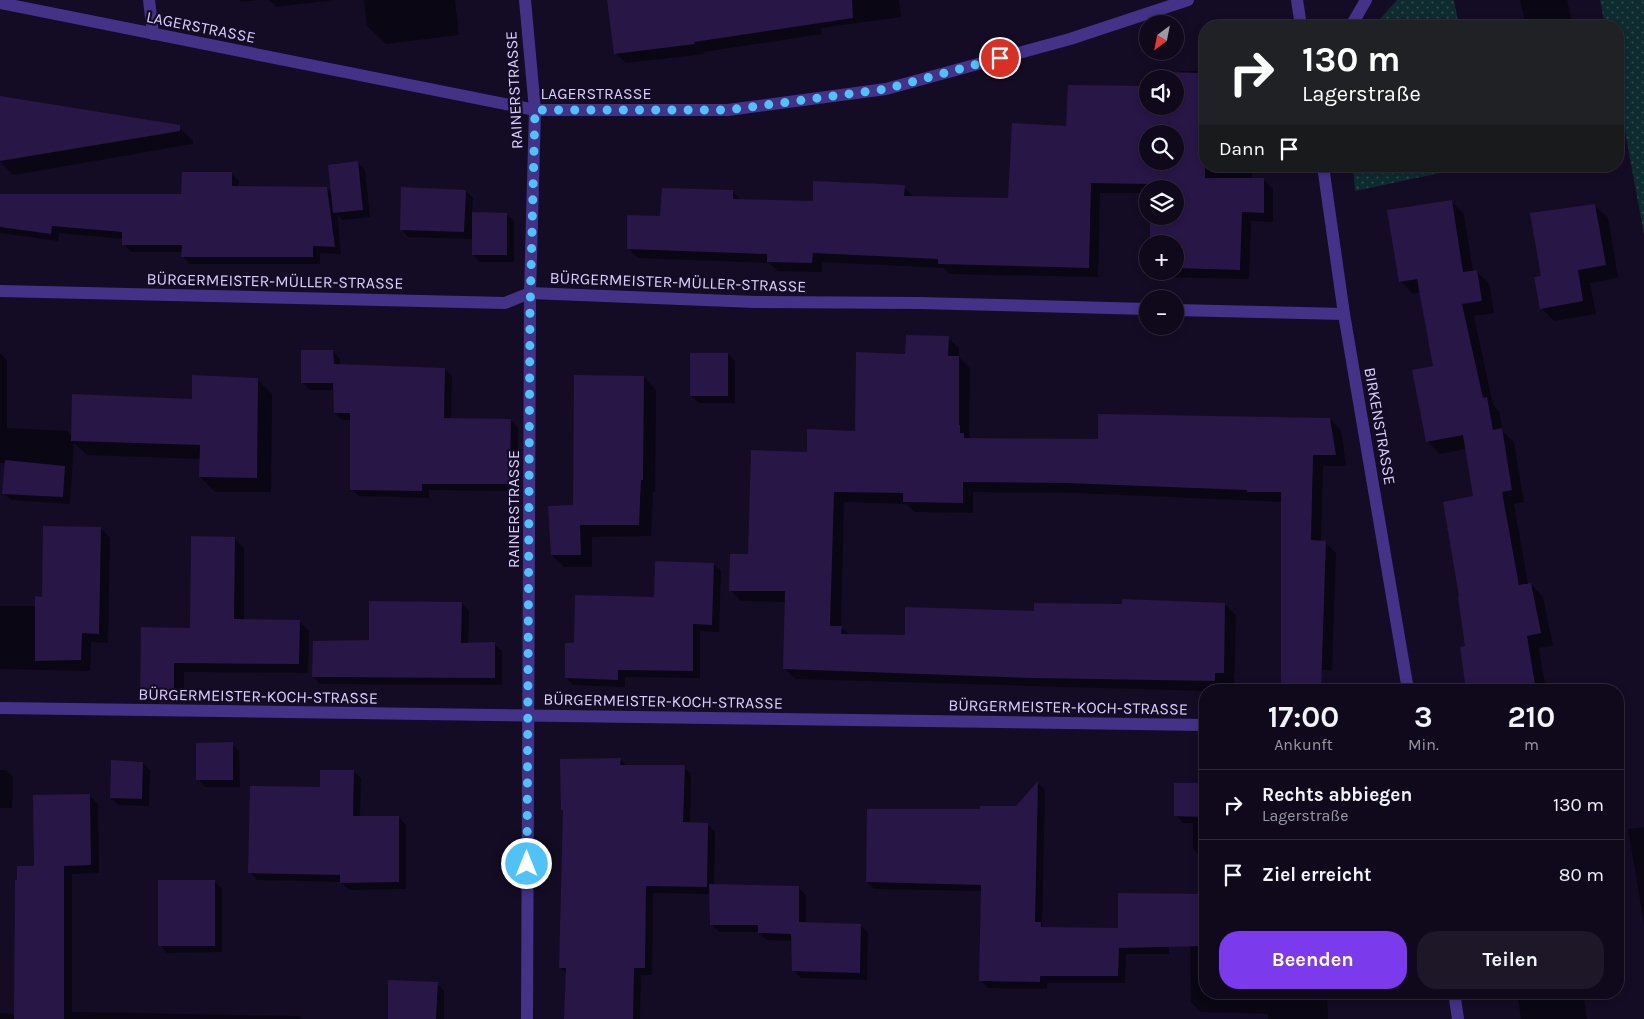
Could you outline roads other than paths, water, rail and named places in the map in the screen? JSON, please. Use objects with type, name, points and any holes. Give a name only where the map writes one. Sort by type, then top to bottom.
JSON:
[{"type":"street","points":[[149,0],[153,34]]},
{"type":"street","name":"RAINERSTRASSE","points":[[525,0],[535,110],[530,293],[527,1019]]},
{"type":"street","name":"LAGERSTRASSE","points":[[0,3],[35,5],[153,34],[535,110],[728,110],[886,89],[1070,39],[1188,0]]},
{"type":"street","points":[[1297,0],[1300,20]]},
{"type":"street","points":[[1354,20],[1366,0]]},
{"type":"street","name":"BIRKENSTRASSE","points":[[1325,172],[1344,314],[1407,684]]},
{"type":"street","name":"BÜRGERMEISTER-MÜLLER-STRASSE","points":[[0,291],[505,303],[530,293],[755,302],[919,303],[1139,309]]},
{"type":"street","points":[[1184,310],[1344,314]]},
{"type":"street","name":"BÜRGERMEISTER-KOCH-STRASSE","points":[[0,708],[1199,725]]},
{"type":"street","points":[[1455,999],[1458,1019]]}]
